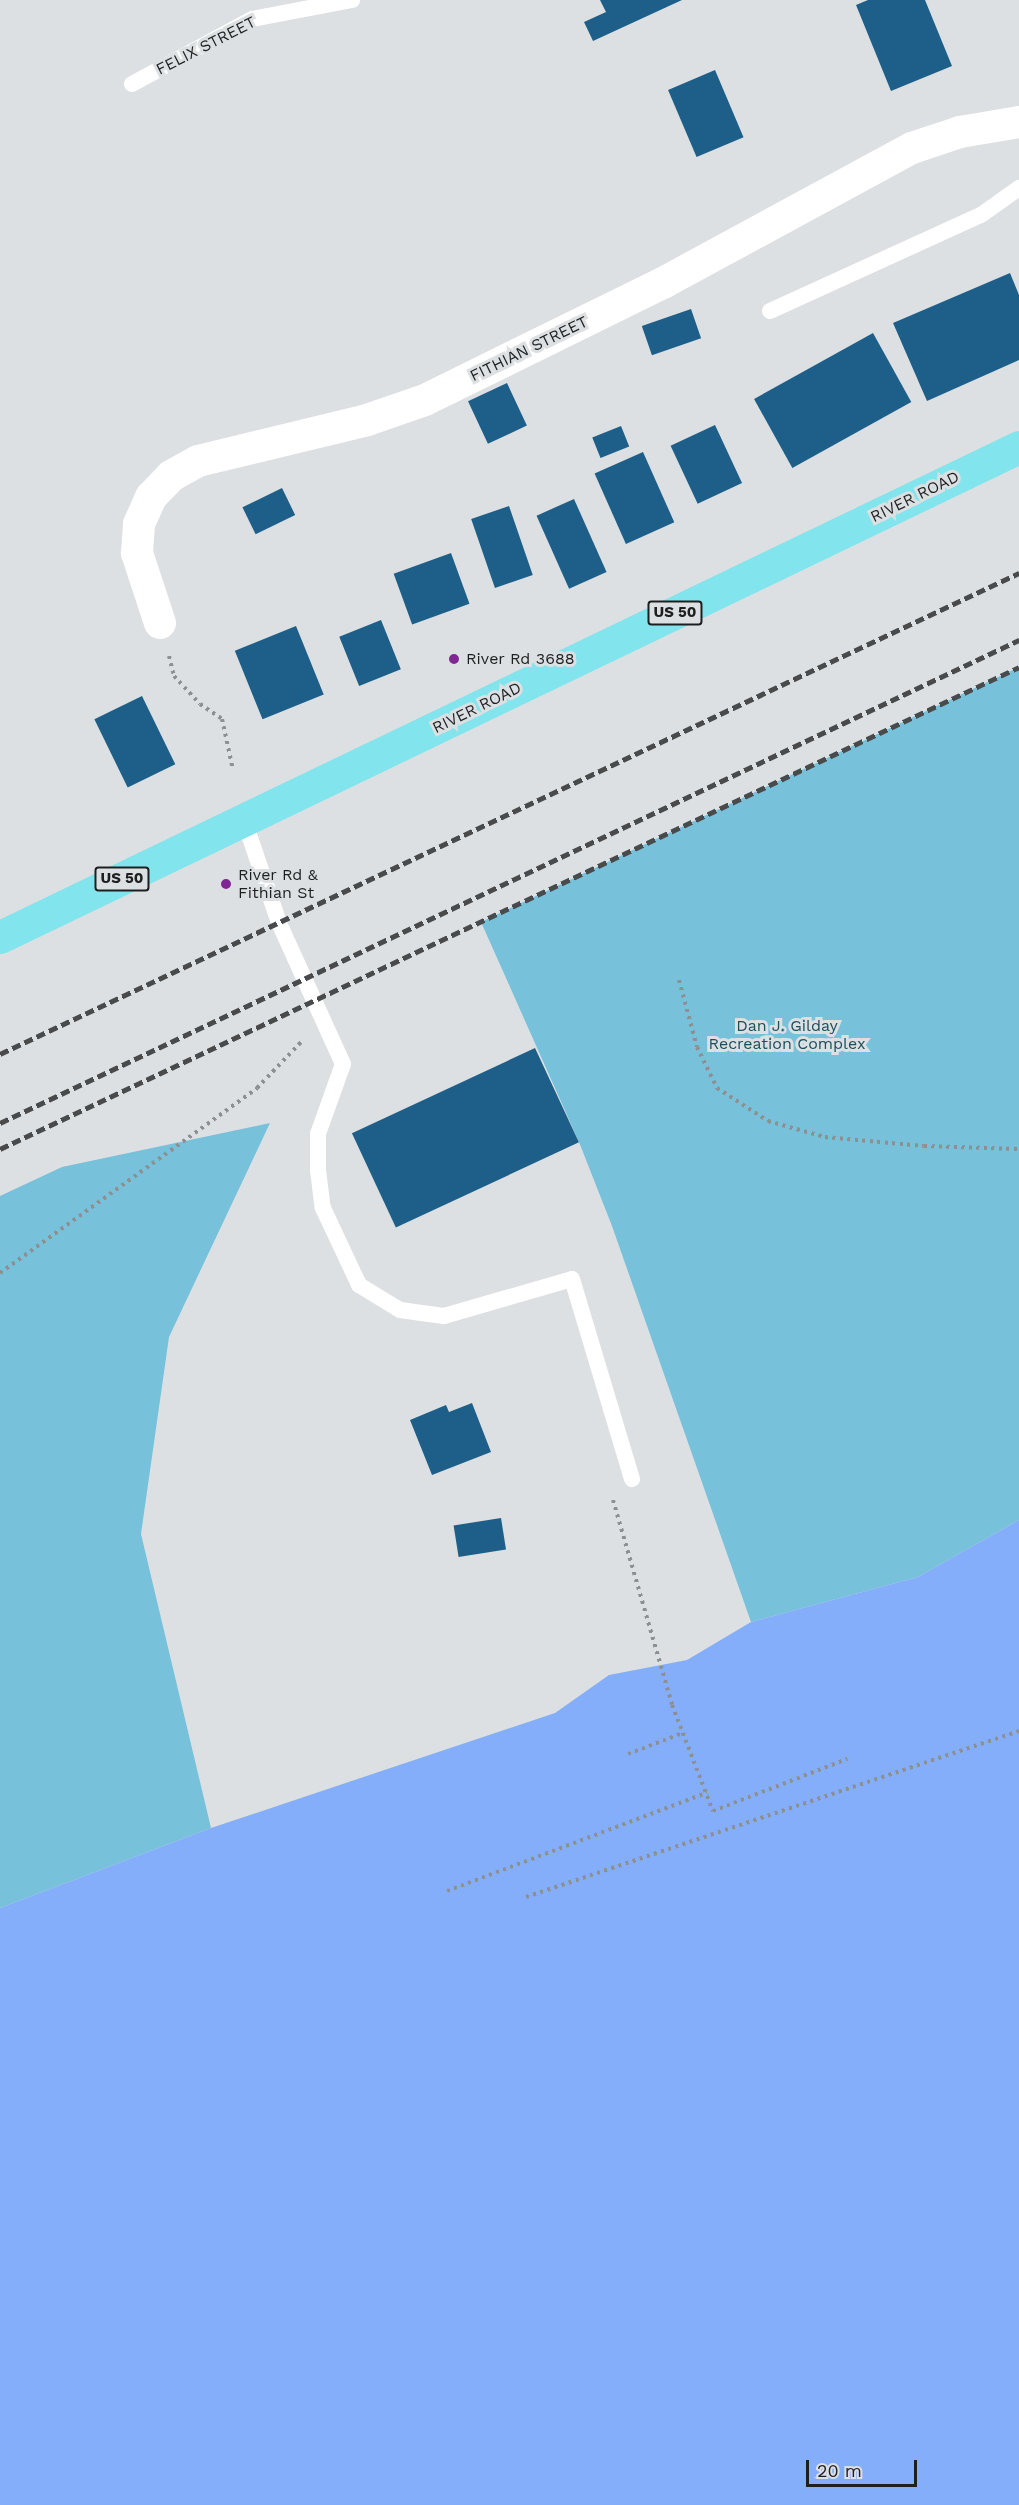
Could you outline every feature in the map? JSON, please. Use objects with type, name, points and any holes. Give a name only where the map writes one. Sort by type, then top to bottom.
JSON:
[{"type":"main road","name":"RIVER ROAD","points":[[0,938],[1019,447]]},
{"type":"street","name":"FITHIAN STREET","points":[[160,623],[137,553],[139,524],[147,506],[171,476],[198,461],[367,420],[425,400],[663,283],[904,152],[960,132],[1019,122]]},
{"type":"lane","name":"FELIX STREET","points":[[132,84],[252,19],[352,0]]},
{"type":"lane","points":[[770,311],[981,215],[1019,188]]},
{"type":"lane","points":[[244,820],[279,923],[343,1064],[318,1134],[323,1208],[359,1285],[400,1310],[444,1316],[572,1279],[632,1479]]},
{"type":"path","points":[[160,623],[174,676],[200,704],[222,719],[234,770]]},
{"type":"path","points":[[679,980],[697,1047],[717,1088],[768,1121],[825,1137],[924,1146],[1019,1149]]},
{"type":"path","points":[[0,1273],[257,1088],[301,1043],[315,1000]]},
{"type":"path","points":[[612,1496],[644,1600],[672,1705],[713,1811],[847,1759]]},
{"type":"path","points":[[526,1897],[1019,1731]]},
{"type":"path","points":[[628,1754],[683,1733]]},
{"type":"path","points":[[447,1891],[707,1793]]},
{"type":"green space","name":"Dan J. Gilday Recreation Complex","points":[[1019,667],[1019,1520],[918,1577],[751,1622],[612,1226],[579,1142],[481,922]]},
{"type":"green space","points":[[270,1123],[169,1337],[141,1534],[211,1828],[0,1908],[0,1196],[62,1167]]},
{"type":"shaded area","points":[[1019,1520],[1019,2505],[0,2505],[0,1908],[211,1828],[555,1713],[609,1675],[687,1660],[751,1622],[918,1577]]},
{"type":"building","points":[[600,0],[682,0],[593,41],[584,22],[606,12]]},
{"type":"building","points":[[868,0],[925,0],[952,66],[891,91],[856,5]]},
{"type":"building","points":[[715,70],[744,137],[697,157],[668,90]]},
{"type":"building","points":[[1010,273],[1019,295],[1019,360],[927,401],[893,323]]},
{"type":"building","points":[[691,309],[701,338],[652,355],[642,326]]},
{"type":"building","points":[[873,333],[911,402],[792,468],[754,399]]},
{"type":"building","points":[[507,383],[527,426],[488,444],[468,401]]},
{"type":"building","points":[[715,425],[742,483],[698,504],[671,446]]},
{"type":"building","points":[[621,426],[629,446],[600,458],[592,438]]},
{"type":"building","points":[[643,452],[674,522],[626,544],[595,474]]},
{"type":"building","points":[[282,488],[295,515],[256,534],[242,507]]},
{"type":"building","points":[[574,499],[607,572],[569,589],[537,516]]},
{"type":"building","points":[[509,506],[533,575],[495,588],[471,519]]},
{"type":"building","points":[[451,553],[469,604],[412,625],[394,574]]},
{"type":"building","points":[[381,620],[401,669],[359,686],[339,637]]},
{"type":"building","points":[[296,626],[324,695],[263,719],[235,651]]},
{"type":"building","points":[[142,696],[175,764],[128,788],[94,719]]},
{"type":"building","points":[[535,1048],[579,1142],[396,1228],[352,1133]]},
{"type":"building","points":[[472,1403],[491,1452],[432,1475],[410,1420],[446,1405],[449,1412]]},
{"type":"building","points":[[501,1518],[506,1550],[459,1557],[454,1526]]},
{"type":"railway","points":[[0,1054],[1019,573]]},
{"type":"railway","points":[[0,1123],[1019,640]]},
{"type":"railway","points":[[0,1149],[1019,667]]},
{"type":"place","name":"River Rd 3688","points":[[454,659]]},
{"type":"place","name":"River Rd & Fithian St","points":[[226,884]]}]
